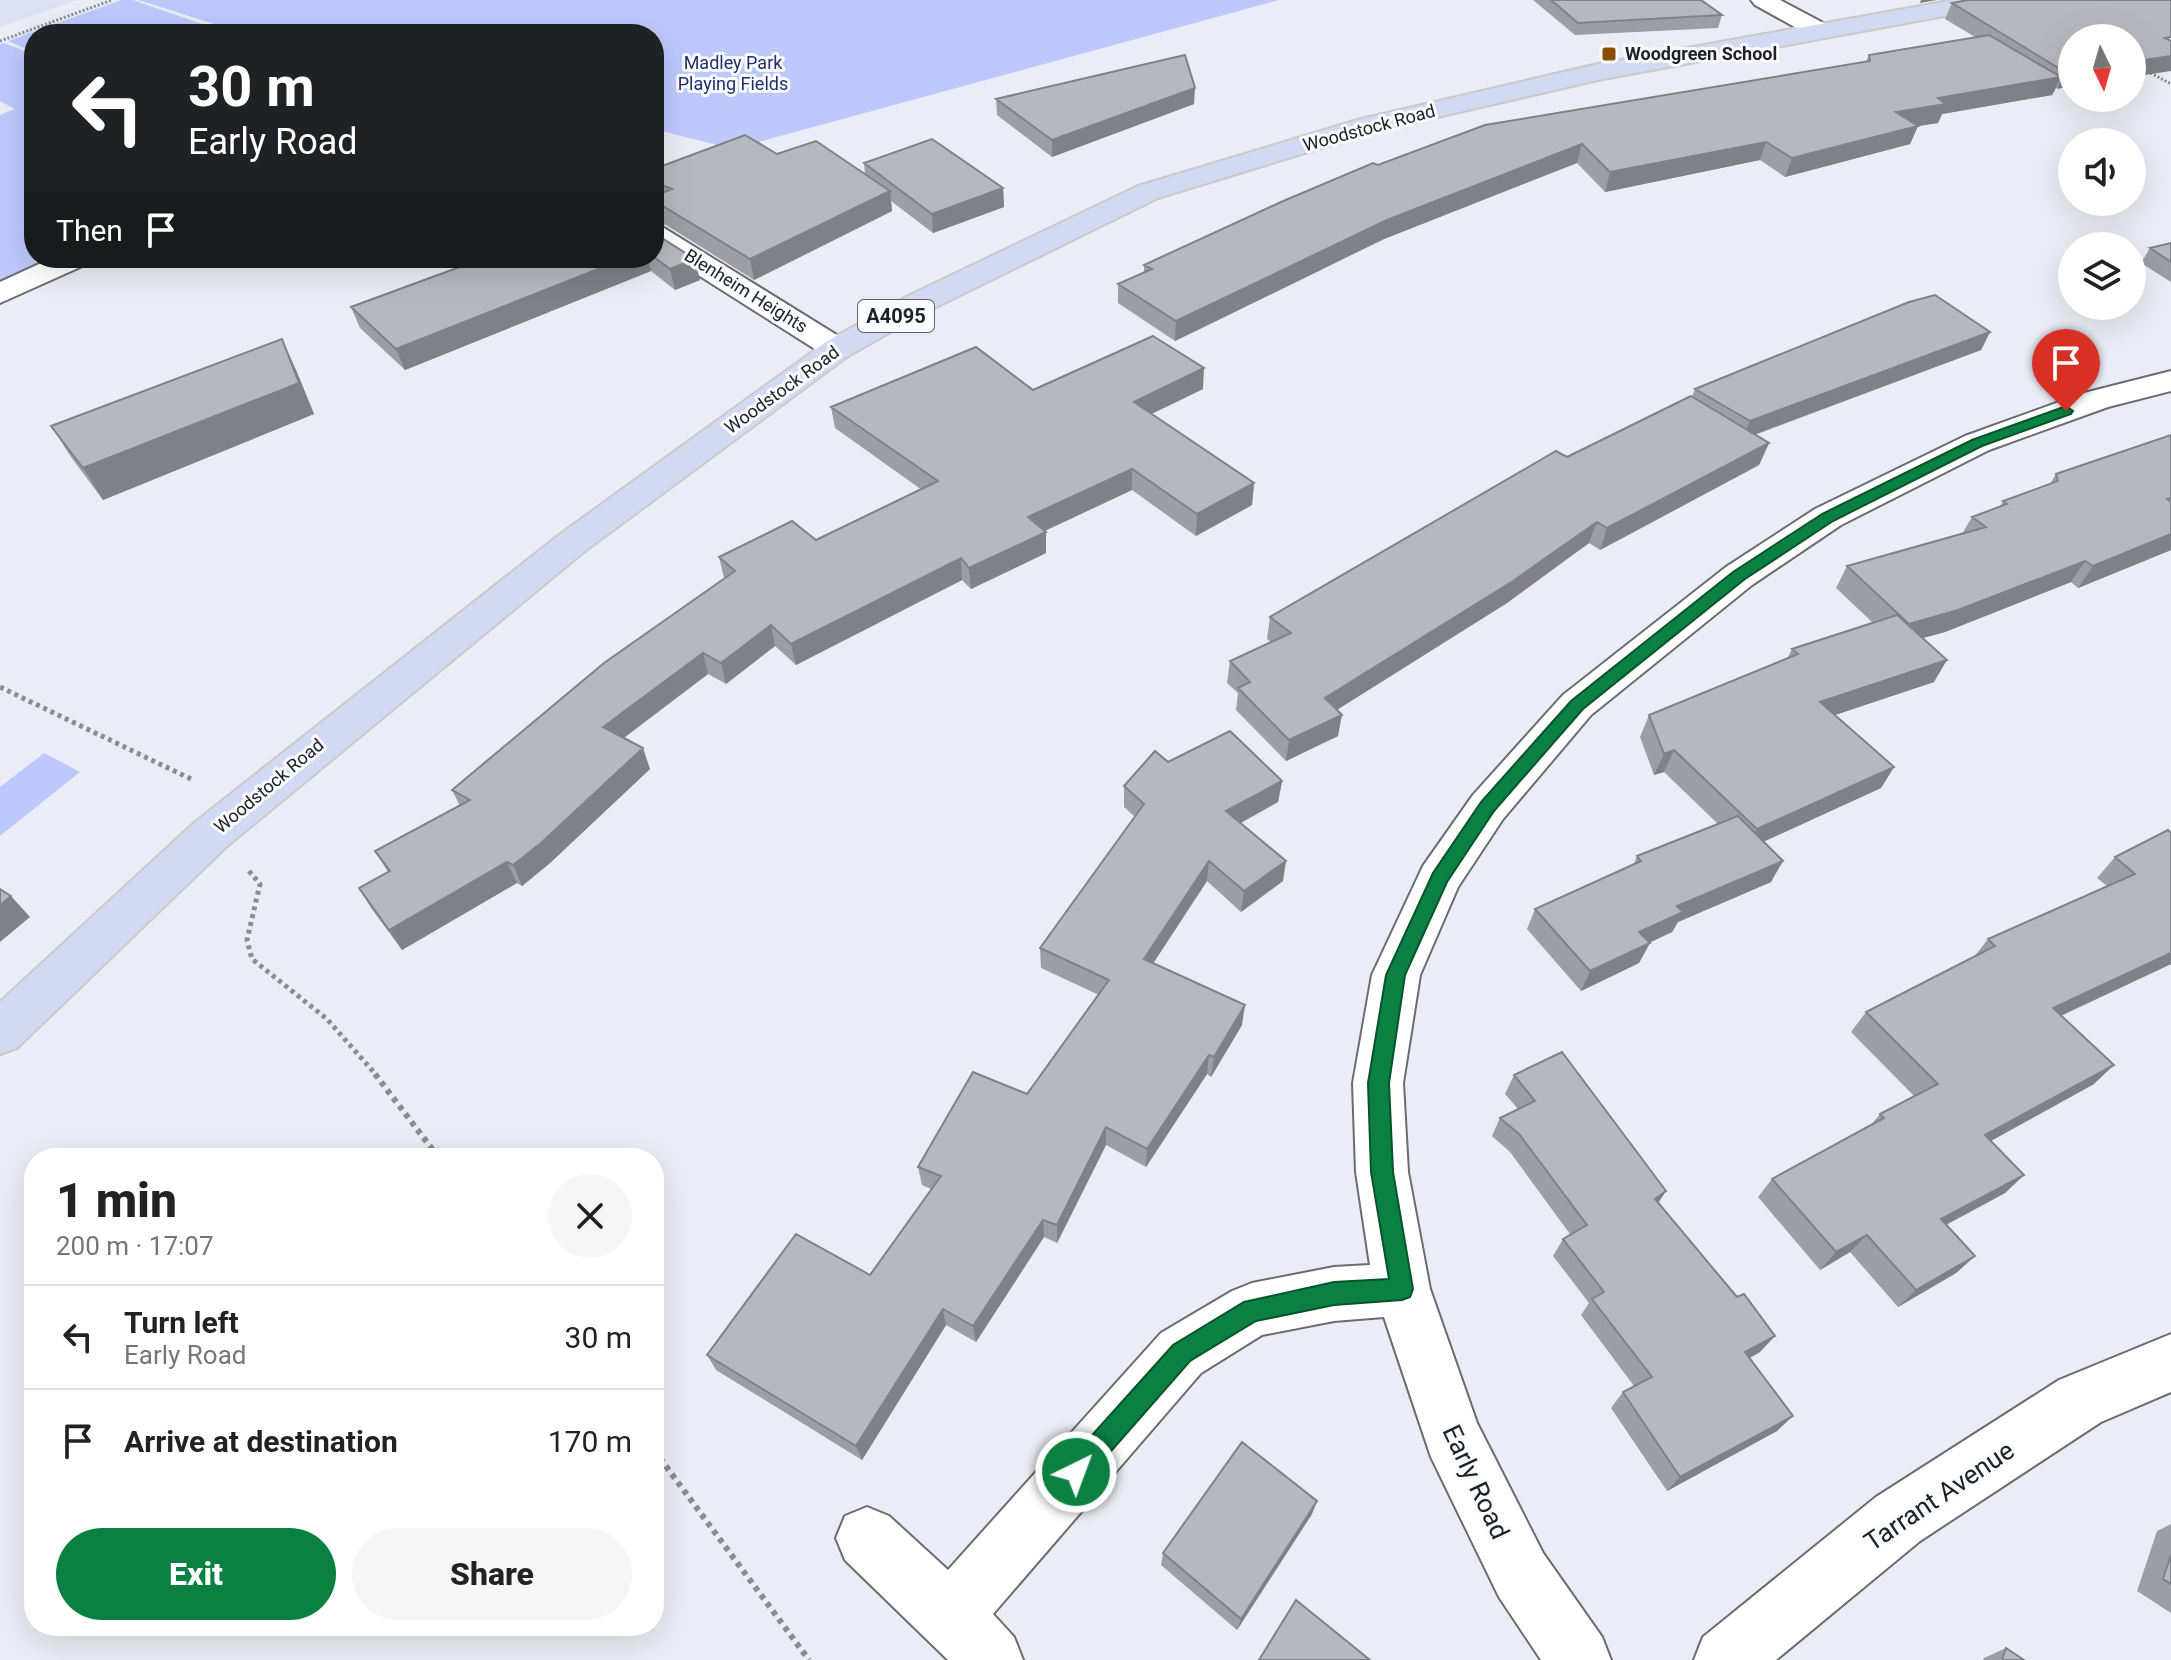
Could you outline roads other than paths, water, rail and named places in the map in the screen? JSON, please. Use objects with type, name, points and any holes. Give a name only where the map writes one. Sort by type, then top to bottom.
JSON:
[{"type":"main road","name":"Woodstock Road","points":[[0,1033],[210,835],[572,543],[837,349],[919,303],[1148,192],[1370,125],[1598,72],[1993,0]]},
{"type":"street","points":[[1763,0],[1820,31]]},
{"type":"street","name":"Blenheim Heights","points":[[664,240],[837,349]]},
{"type":"street","points":[[0,294],[55,268]]},
{"type":"street","name":"Early Road","points":[[1579,1660],[1521,1575],[1452,1436],[1402,1289],[1382,1172],[1378,1083],[1396,975],[1439,879],[1488,807],[1577,705],[1739,576],[1828,517],[1977,443],[2096,400],[2171,381]]},
{"type":"street","points":[[867,1538],[970,1637],[1181,1353],[1252,1310],[1334,1294],[1402,1289]]},
{"type":"street","name":"Tarrant Avenue","points":[[1726,1660],[1898,1519],[2080,1401],[2171,1363]]},
{"type":"place","name":"Woodgreen School","points":[[1609,54]]},
{"type":"park label","name":"Madley Park Playing Fields","points":[[733,73]]}]
